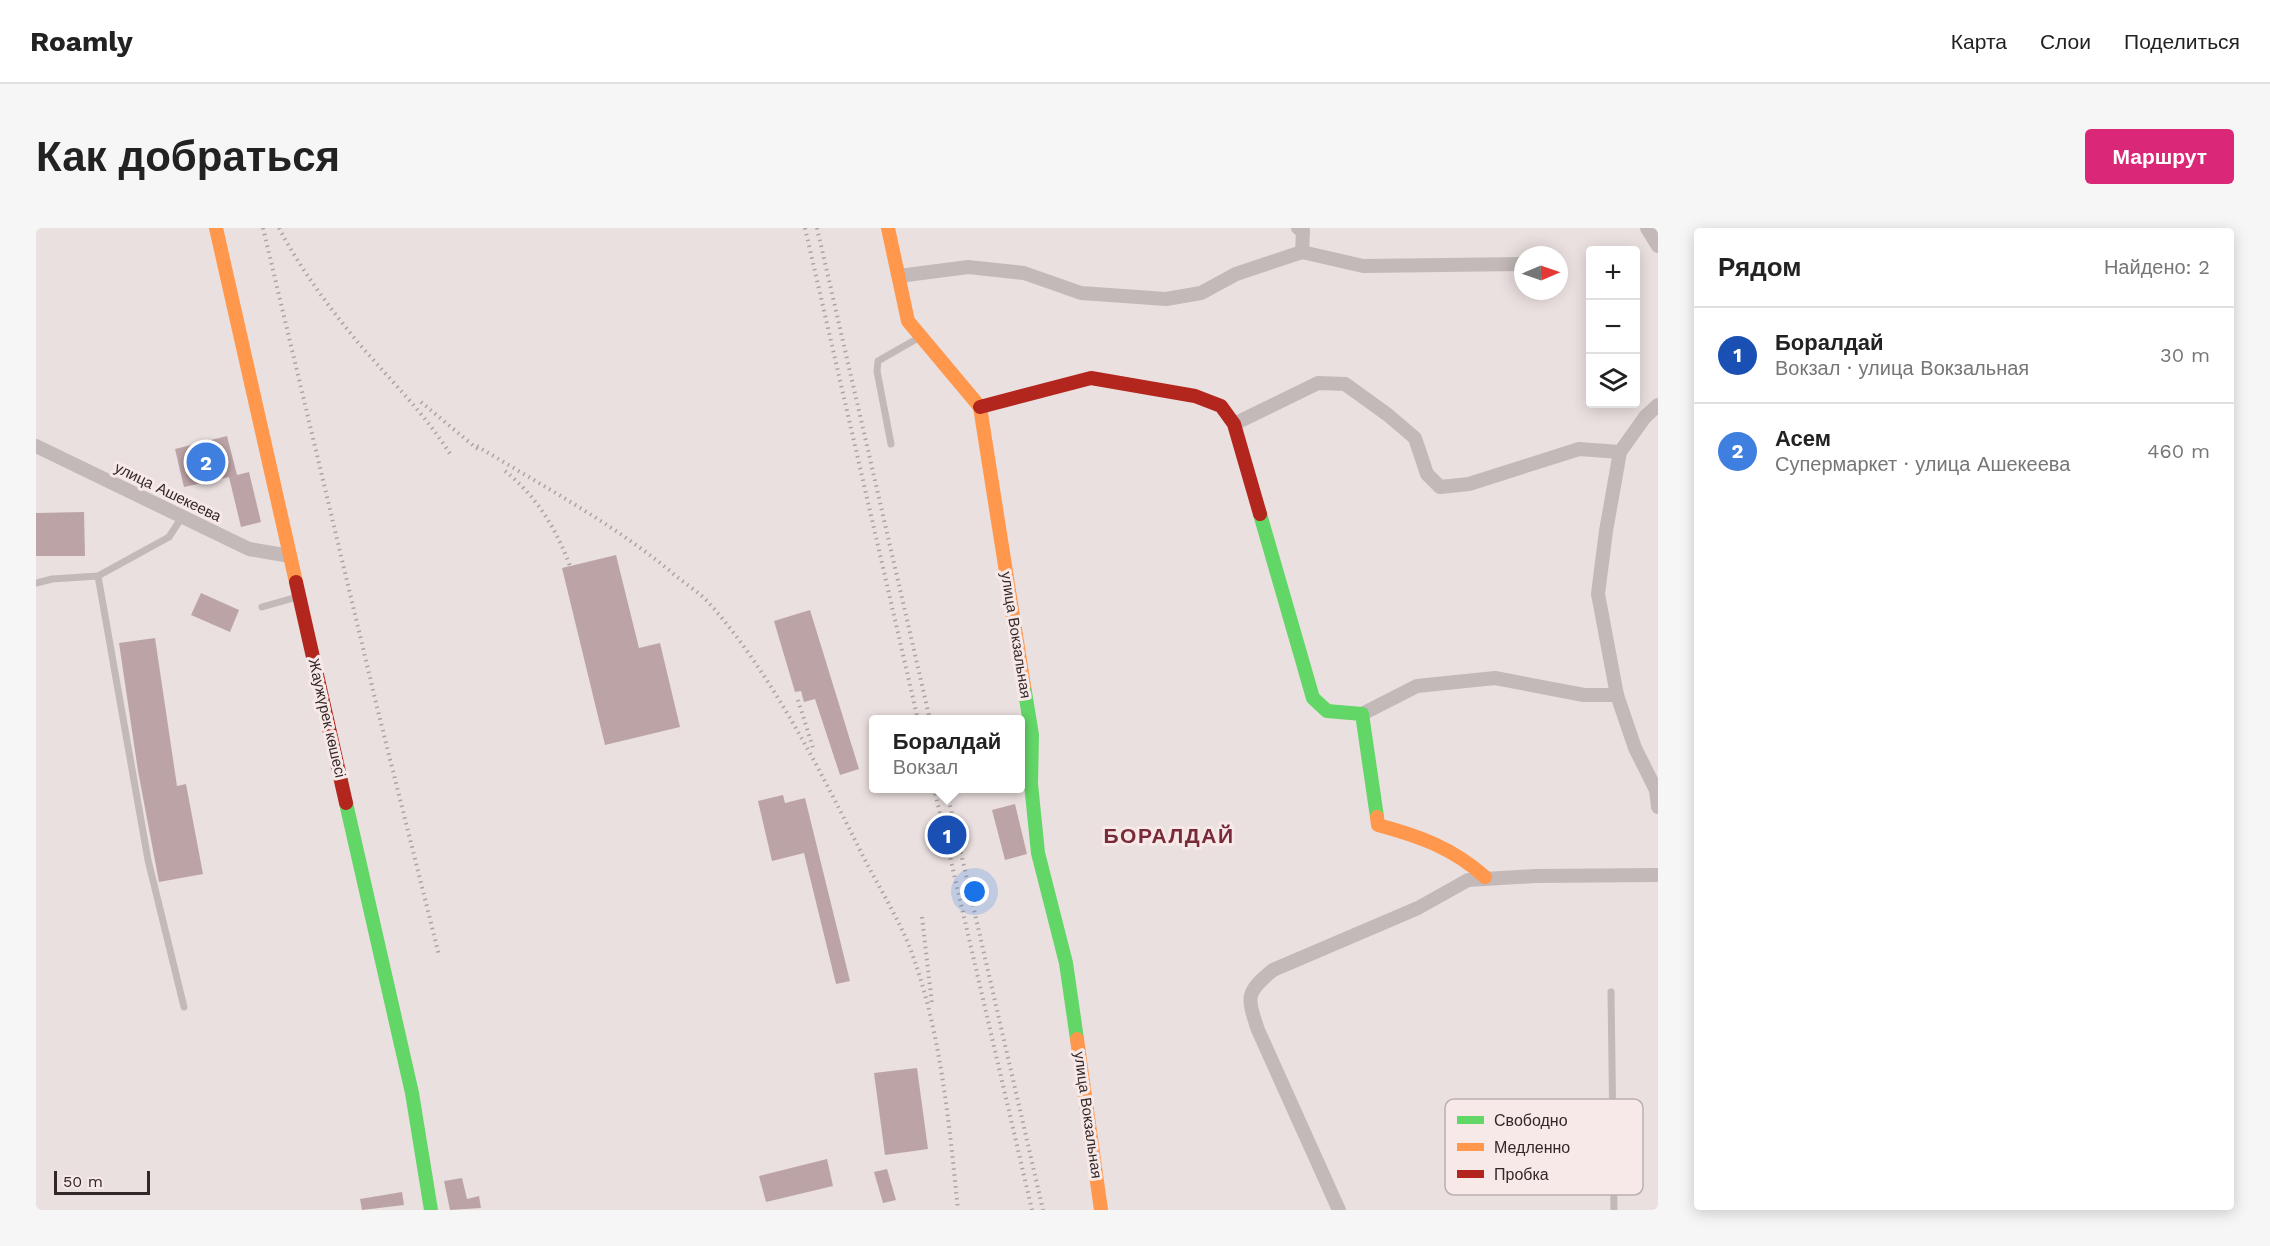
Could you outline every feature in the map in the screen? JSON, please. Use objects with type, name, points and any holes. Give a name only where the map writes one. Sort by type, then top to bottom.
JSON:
[{"type":"street","name":"Жаужүрек көшесі","points":[[216,228],[412,1093],[431,1210]]},
{"type":"street","points":[[888,228],[908,321],[980,408],[1091,378],[1195,396],[1221,406],[1234,424],[1313,698],[1327,711],[1362,714],[1417,687],[1495,678],[1584,695],[1617,695]]},
{"type":"street","points":[[1647,228],[1658,246]]},
{"type":"street","points":[[1302,252],[1304,229]]},
{"type":"street","points":[[899,276],[969,267],[1024,273],[1081,292],[1166,299],[1201,293],[1236,274],[1302,252],[1363,266],[1514,264]]},
{"type":"street","points":[[1234,424],[1318,383],[1345,384],[1388,415],[1414,438],[1427,474],[1440,486],[1469,484],[1579,449],[1620,452]]},
{"type":"street","points":[[1658,405],[1645,417],[1620,452],[1606,531],[1599,594],[1617,695],[1635,748],[1656,790],[1658,807]]},
{"type":"street","name":"улица Вокзальная","points":[[980,408],[1032,735],[1031,784],[1038,853],[1066,963],[1101,1210]]},
{"type":"street","name":"улица Ашекеева","points":[[36,446],[249,549],[290,556]]},
{"type":"street","points":[[1362,714],[1378,825],[1439,843],[1463,855],[1485,877]]},
{"type":"street","points":[[1339,1210],[1258,1030],[1249,1005],[1253,986],[1273,970],[1418,908],[1468,880],[1485,877],[1658,875]]},
{"type":"lane","points":[[891,444],[877,371],[878,361],[920,337]]},
{"type":"lane","points":[[36,583],[52,579],[98,576],[169,537],[182,517]]},
{"type":"lane","points":[[98,576],[148,860],[184,1007]]},
{"type":"lane","points":[[262,607],[299,596]]},
{"type":"lane","points":[[1611,992],[1612,1099]]},
{"type":"lane","points":[[1614,1195],[1614,1210]]},
{"type":"building","points":[[227,436],[237,475],[249,472],[261,522],[241,527],[229,477],[184,487],[175,449]]},
{"type":"building","points":[[84,512],[85,556],[36,556],[36,513]]},
{"type":"building","points":[[616,555],[639,648],[660,643],[680,727],[605,745],[562,568]]},
{"type":"building","points":[[201,593],[239,610],[230,632],[191,615]]},
{"type":"building","points":[[810,610],[859,769],[840,775],[815,699],[804,702],[801,691],[795,692],[774,621]]},
{"type":"building","points":[[155,638],[177,786],[186,784],[203,874],[159,882],[138,771],[119,643]]},
{"type":"building","points":[[783,795],[785,803],[805,798],[850,981],[836,984],[804,853],[772,861],[758,801]]},
{"type":"building","points":[[1015,804],[1027,854],[1005,860],[992,810]]},
{"type":"building","points":[[917,1068],[928,1149],[885,1155],[874,1073]]},
{"type":"building","points":[[827,1159],[833,1186],[766,1202],[759,1176]]},
{"type":"building","points":[[887,1169],[896,1200],[883,1203],[874,1172]]},
{"type":"building","points":[[462,1178],[467,1199],[479,1196],[481,1208],[450,1210],[444,1181]]},
{"type":"building","points":[[402,1192],[404,1205],[362,1210],[360,1199]]},
{"type":"railway","points":[[263,228],[377,707],[439,955]]},
{"type":"railway","points":[[279,228],[328,304],[361,346],[420,413],[452,457]]},
{"type":"railway","points":[[805,228],[917,715]]},
{"type":"railway","points":[[817,228],[929,715]]},
{"type":"railway","points":[[421,402],[481,452]]},
{"type":"railway","points":[[477,446],[604,523],[698,592],[731,629],[771,687],[825,781],[910,948],[921,979],[936,1044],[947,1110],[958,1210]]},
{"type":"railway","points":[[505,471],[526,491],[544,514],[570,566]]},
{"type":"railway","points":[[798,700],[813,748]]},
{"type":"railway","points":[[935,793],[1032,1210]]},
{"type":"railway","points":[[947,793],[1043,1210]]},
{"type":"railway","points":[[922,917],[932,1004]]},
{"type":"traffic: fast","points":[[1260,514],[1313,698],[1327,711],[1362,714],[1377,817]]},
{"type":"traffic: fast","points":[[1024,686],[1032,735],[1031,784],[1038,853],[1066,963],[1077,1039]]},
{"type":"traffic: fast","points":[[346,803],[412,1093],[431,1210]]},
{"type":"traffic: slow","points":[[216,228],[296,582]]},
{"type":"traffic: slow","points":[[888,228],[908,321],[980,407],[1024,686]]},
{"type":"traffic: slow","points":[[1377,817],[1378,825],[1435,844],[1461,858],[1485,877]]},
{"type":"traffic: slow","points":[[1077,1039],[1101,1210]]},
{"type":"traffic: jam","points":[[980,407],[1091,378],[1195,396],[1221,406],[1234,424],[1260,514]]},
{"type":"traffic: jam","points":[[296,582],[346,803]]},
{"type":"place","name":"Асем","points":[[206,462]]},
{"type":"place","name":"Боралдай","points":[[947,835]]},
{"type":"district","name":"БОРАЛДАЙ","points":[[1169,835]]}]
